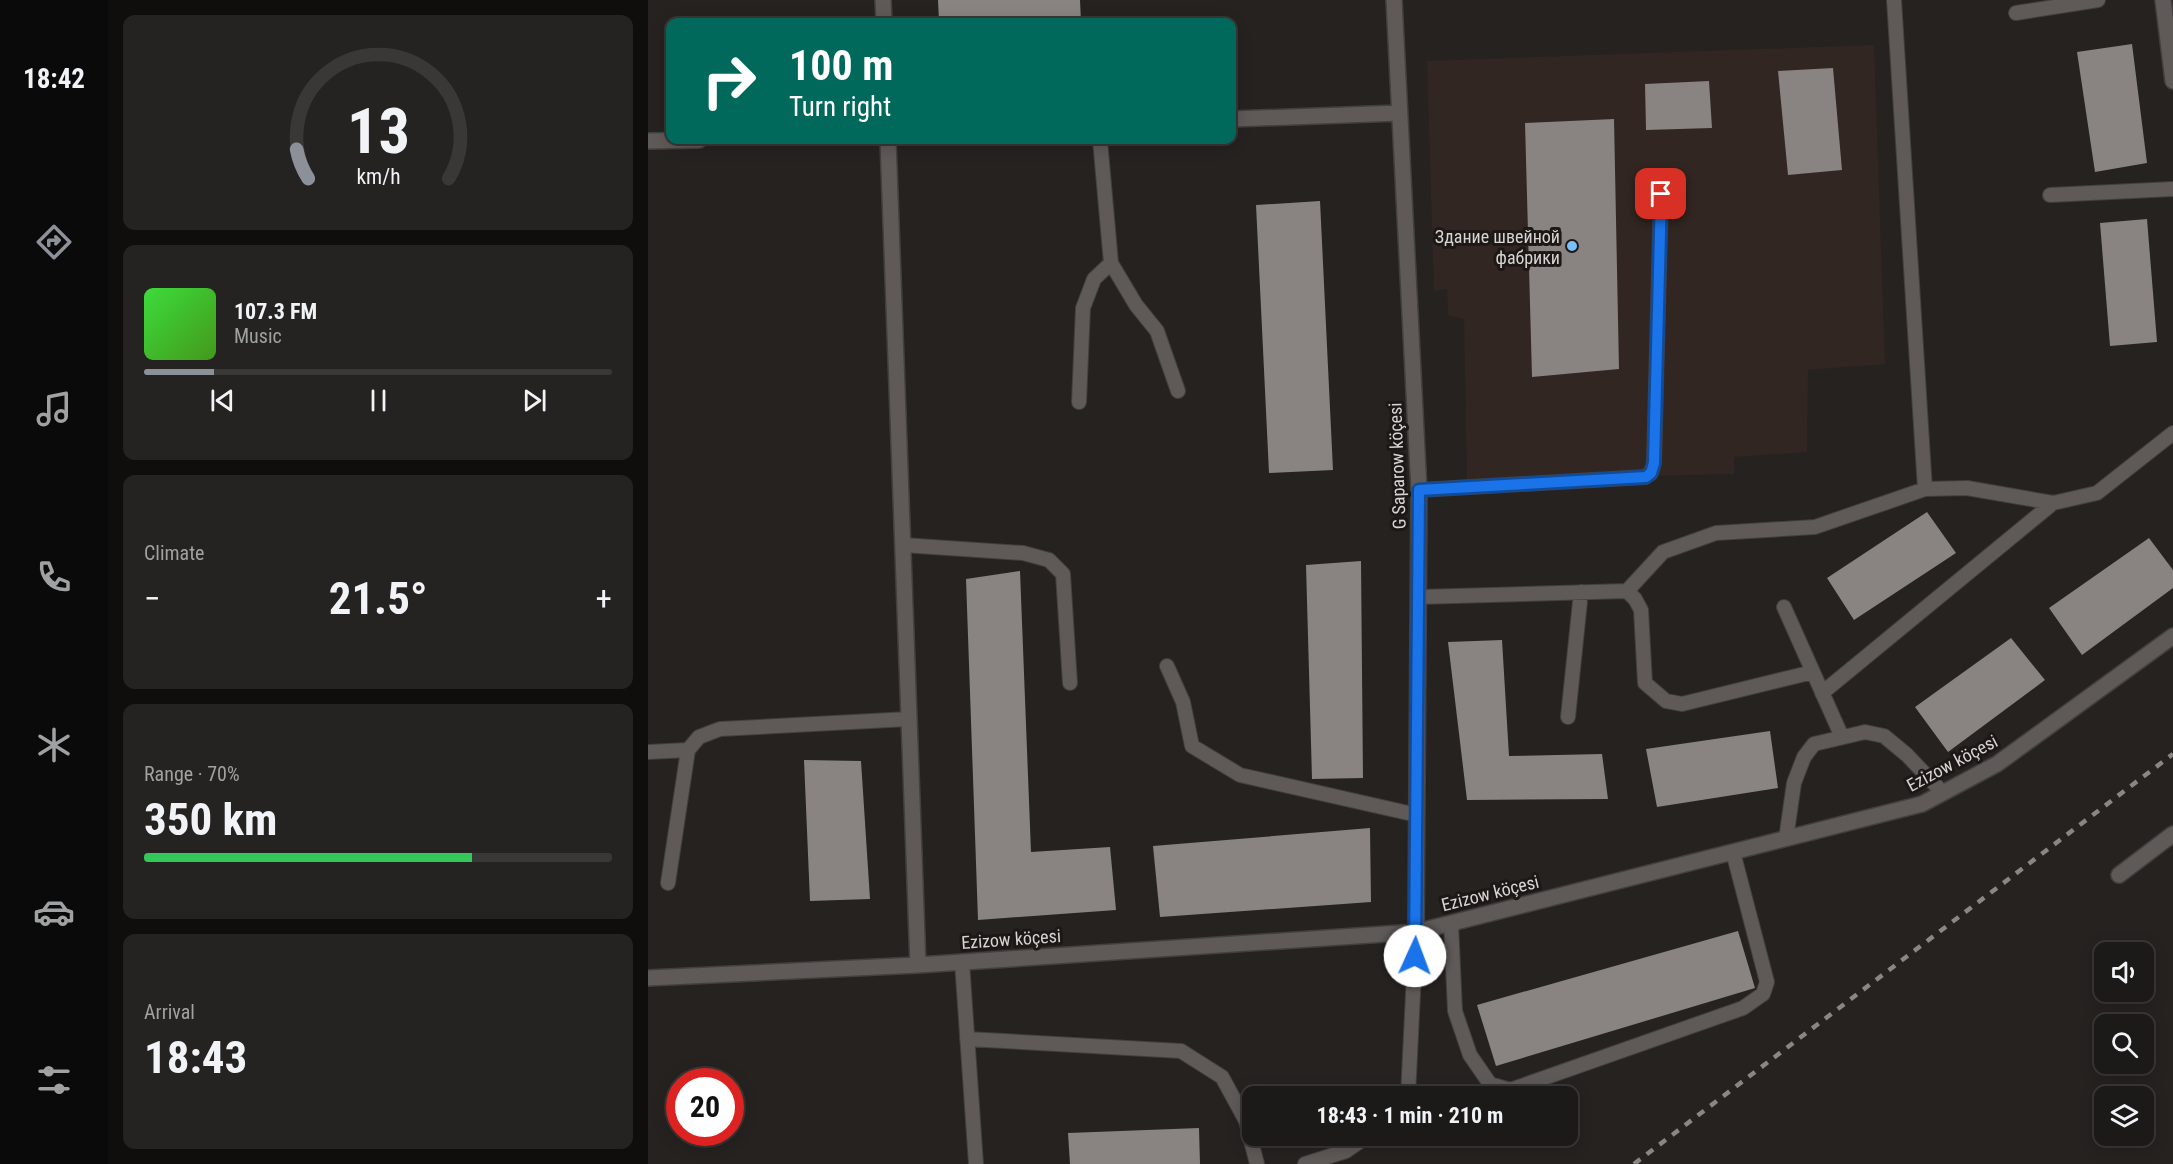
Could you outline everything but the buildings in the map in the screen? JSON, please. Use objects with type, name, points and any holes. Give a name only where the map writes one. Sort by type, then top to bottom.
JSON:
[{"type":"street","points":[[883,0],[884,18]]},
{"type":"street","name":"G Saparow köçesi","points":[[1394,0],[1419,490],[1416,932]]},
{"type":"street","points":[[2163,0],[2173,81]]},
{"type":"street","points":[[1236,119],[1399,113]]},
{"type":"street","points":[[648,141],[666,141]]},
{"type":"street","points":[[888,144],[918,965]]},
{"type":"street","name":"Ezizow köçesi","points":[[648,978],[918,965],[1416,932],[1922,804],[1997,764],[2173,636]]},
{"type":"street","points":[[2119,875],[2173,834]]},
{"type":"lane","points":[[1894,0],[1925,489]]},
{"type":"lane","points":[[2016,13],[2098,0]]},
{"type":"lane","points":[[1100,144],[1111,263],[1136,305],[1157,331],[1178,391]]},
{"type":"lane","points":[[2050,195],[2173,189]]},
{"type":"lane","points":[[1419,490],[1646,477],[1651,473],[1654,463],[1661,194]]},
{"type":"lane","points":[[1079,402],[1083,308],[1094,279],[1111,263]]},
{"type":"lane","points":[[1418,597],[1627,591],[1663,552],[1716,533],[1815,527],[1925,489],[1967,489],[2053,503],[2097,493],[2173,433]]},
{"type":"lane","points":[[1822,693],[2053,503]]},
{"type":"lane","points":[[903,545],[1023,553],[1049,560],[1063,574],[1070,682]]},
{"type":"lane","points":[[1627,591],[1641,610],[1645,683],[1666,701],[1682,704],[1813,672]]},
{"type":"lane","points":[[1568,717],[1581,592]]},
{"type":"lane","points":[[1784,607],[1842,737]]},
{"type":"lane","points":[[1167,666],[1183,702],[1192,747],[1240,775],[1417,815]]},
{"type":"lane","points":[[668,884],[688,750],[699,737],[720,729],[909,719]]},
{"type":"lane","points":[[1786,838],[1794,783],[1804,757],[1814,744],[1865,732],[1884,736],[1907,755],[1943,793]]},
{"type":"lane","points":[[648,752],[688,750]]},
{"type":"lane","points":[[1450,923],[1455,1011],[1470,1055],[1490,1084],[1510,1090],[1743,1008],[1763,994],[1767,982],[1733,852]]},
{"type":"lane","points":[[1408,1086],[1416,932]]},
{"type":"lane","points":[[962,962],[976,1164]]},
{"type":"lane","points":[[967,1039],[1181,1051],[1222,1077],[1246,1121],[1257,1164]]},
{"type":"lane","points":[[1305,1164],[1346,1151],[1353,1146]]},
{"type":"shaded area","points":[[1874,45],[1885,364],[1808,370],[1807,452],[1734,457],[1734,474],[1467,480],[1464,319],[1448,315],[1447,289],[1434,291],[1427,61]]},
{"type":"railway","points":[[1634,1164],[2173,754]]},
{"type":"place","name":"Здание швейной фабрики","points":[[1572,246]]},
{"type":"route","points":[[1415,956],[1419,490],[1646,477],[1651,473],[1654,463],[1661,194]]}]
